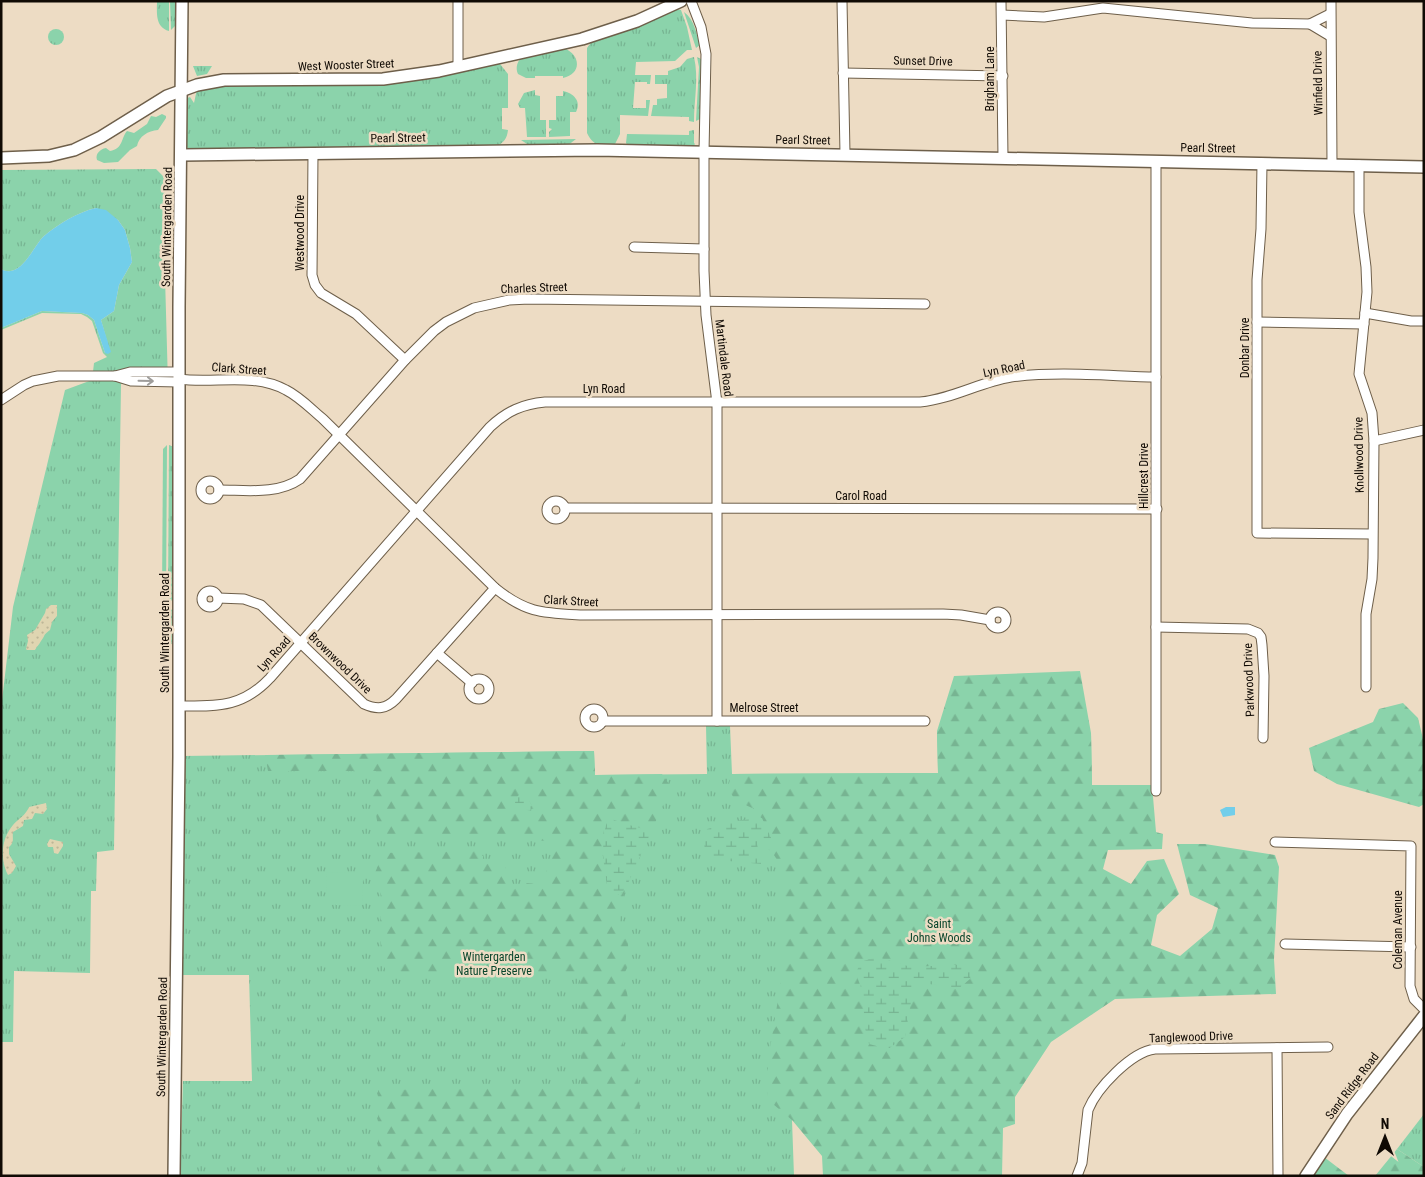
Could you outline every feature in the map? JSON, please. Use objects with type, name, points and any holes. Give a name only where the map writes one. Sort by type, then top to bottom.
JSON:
[{"type":"street","name":"South Wintergarden Road","points":[[174,1176],[179,706],[182,1]]},
{"type":"street","points":[[458,1],[458,67]]},
{"type":"street","name":"West Wooster Street","points":[[1,158],[49,156],[74,150],[88,144],[144,109],[182,89],[202,83],[224,80],[382,79],[458,67],[608,32],[680,1]]},
{"type":"street","name":"Martindale Road","points":[[691,1],[701,27],[706,54],[704,152],[706,315],[718,402],[717,721]]},
{"type":"street","points":[[842,1],[845,154]]},
{"type":"street","name":"Brigham Lane","points":[[1001,1],[1003,76],[1002,158]]},
{"type":"street","name":"Winfield Drive","points":[[1331,1],[1332,164]]},
{"type":"street","points":[[1002,15],[1044,17],[1103,8],[1252,23],[1310,24],[1330,14]]},
{"type":"street","points":[[1310,24],[1330,36]]},
{"type":"street","name":"Sunset Drive","points":[[843,73],[1003,76]]},
{"type":"street","name":"Pearl Street","points":[[182,155],[589,150],[1424,167]]},
{"type":"street","name":"Westwood Drive","points":[[313,153],[312,276],[315,285],[321,293],[368,324],[405,360]]},
{"type":"street","name":"Hillcrest Drive","points":[[1156,161],[1156,791]]},
{"type":"street","name":"Donbar Drive","points":[[1262,163],[1257,322],[1257,533],[1372,534]]},
{"type":"street","name":"Knollwood Drive","points":[[1359,165],[1360,227],[1366,267],[1365,313],[1359,374],[1372,413],[1374,440],[1372,578],[1366,614],[1366,688]]},
{"type":"street","points":[[634,247],[704,249]]},
{"type":"street","name":"Charles Street","points":[[219,490],[276,489],[291,484],[307,473],[422,341],[446,322],[488,303],[529,299],[925,304]]},
{"type":"street","points":[[1365,313],[1411,321],[1424,321]]},
{"type":"street","points":[[1257,322],[1364,324]]},
{"type":"street","name":"Lyn Road","points":[[179,706],[219,706],[239,701],[268,681],[490,426],[506,413],[520,406],[545,402],[920,402],[941,399],[1010,377],[1058,375],[1156,377]]},
{"type":"street","name":"Clark Street","points":[[1,400],[24,385],[48,378],[74,376],[115,376],[131,381],[179,378],[243,380],[258,381],[278,386],[292,393],[308,405],[495,588],[519,605],[538,612],[552,614],[718,615],[943,614],[990,620]]},
{"type":"street","points":[[1374,440],[1424,430]]},
{"type":"street","name":"Carol Road","points":[[565,508],[1157,509]]},
{"type":"street","name":"Brownwood Drive","points":[[218,598],[240,598],[256,603],[267,610],[364,704],[376,708],[386,707],[391,704],[495,588]]},
{"type":"street","name":"Parkwood Drive","points":[[1156,628],[1248,629],[1258,633],[1261,637],[1262,652],[1263,738]]},
{"type":"street","points":[[438,653],[472,683]]},
{"type":"street","name":"Melrose Street","points":[[603,722],[925,721]]},
{"type":"street","name":"Coleman Avenue","points":[[1275,842],[1411,846],[1410,986],[1418,1004],[1424,1009]]},
{"type":"street","points":[[1285,944],[1411,947]]},
{"type":"street","name":"Sand Ridge Road","points":[[1306,1176],[1347,1114],[1424,1016]]},
{"type":"street","name":"Tanglewood Drive","points":[[1077,1176],[1082,1163],[1088,1110],[1091,1103],[1134,1056],[1144,1051],[1155,1049],[1328,1047]]},
{"type":"street","points":[[1277,1048],[1278,1176]]},
{"type":"green space","points":[[157,1],[169,1],[169,31],[164,29],[159,23]]},
{"type":"green space","points":[[170,1],[175,1],[175,26],[171,30]]},
{"type":"green space","points":[[675,9],[681,10],[692,50],[687,50],[675,61],[636,62],[635,75],[651,75],[650,84],[647,84],[647,82],[635,82],[633,108],[646,108],[646,100],[650,100],[648,116],[620,115],[620,134],[614,146],[595,143],[587,133],[587,48],[593,40]]},
{"type":"green space","points":[[684,12],[691,19],[695,27],[700,45],[696,48]]},
{"type":"green space","points":[[56,29],[64,37],[56,45],[48,37]]},
{"type":"green space","points":[[564,48],[574,55],[577,64],[574,73],[569,76],[563,78],[563,76],[535,76],[535,78],[526,78],[518,74],[517,64],[524,56]]},
{"type":"green space","points":[[694,57],[696,81],[694,122],[689,121],[689,117],[651,116],[653,105],[657,105],[657,99],[667,98],[667,84],[655,84],[655,75],[668,75],[668,71],[680,67],[687,59]]},
{"type":"green space","points":[[697,57],[701,59],[700,119],[696,121],[699,67]]},
{"type":"green space","points":[[494,63],[500,64],[508,74],[508,108],[502,108],[502,129],[508,130],[508,133],[505,140],[496,147],[194,151],[188,149],[185,142],[185,99],[190,97],[194,103],[197,89],[218,85],[262,82],[373,84],[404,82]]},
{"type":"green space","points":[[193,66],[212,66],[207,74],[197,76]]},
{"type":"green space","points":[[535,90],[535,95],[540,96],[540,120],[546,120],[546,137],[527,137],[525,108],[520,108],[518,104],[524,93]]},
{"type":"green space","points":[[563,91],[576,98],[578,104],[576,112],[570,112],[570,136],[549,137],[549,132],[552,129],[549,128],[549,120],[556,120],[556,96],[563,96]]},
{"type":"green space","points":[[162,114],[166,118],[158,130],[144,135],[137,146],[118,162],[104,163],[97,160],[97,154],[102,149],[106,148],[110,151],[117,148],[127,131],[134,133],[147,124],[151,116],[156,117]]},
{"type":"green space","points":[[694,130],[695,144],[693,147],[629,147],[626,143],[627,134],[689,135],[689,131]]},
{"type":"green space","points":[[576,139],[567,146],[530,146],[521,140]]},
{"type":"green space","points":[[156,169],[165,178],[168,384],[121,384],[114,850],[97,852],[96,891],[91,891],[90,973],[14,971],[13,1042],[1,1042],[1,709],[13,607],[65,390],[92,380],[94,363],[107,357],[103,353],[92,321],[81,314],[42,313],[1,330],[1,328],[42,311],[82,313],[94,320],[105,353],[110,352],[101,320],[114,311],[119,285],[132,262],[125,230],[118,220],[96,208],[75,215],[44,236],[26,260],[15,270],[1,269],[1,170]]},
{"type":"green space","points":[[167,445],[166,601],[164,601],[162,596],[163,449]]},
{"type":"green space","points":[[169,445],[176,448],[174,600],[168,602]]},
{"type":"green space","points":[[168,608],[175,611],[175,645],[168,643]]},
{"type":"green space","name":"Saint Johns Woods","points":[[1080,671],[1091,733],[1092,785],[1152,785],[1156,832],[1163,834],[1162,849],[1108,850],[1103,869],[1131,884],[1147,861],[1164,859],[1179,894],[1157,915],[1151,945],[1180,956],[1212,929],[1218,908],[1190,895],[1177,844],[1205,844],[1275,855],[1279,867],[1274,959],[1276,994],[1115,999],[1051,1042],[1015,1097],[1015,1124],[1003,1128],[1002,1176],[823,1176],[822,1156],[792,1120],[767,1099],[768,1061],[781,981],[781,877],[789,878],[772,852],[772,840],[757,810],[736,801],[728,789],[731,774],[938,773],[937,731],[954,676]]},
{"type":"green space","points":[[1403,703],[1418,718],[1424,743],[1424,804],[1419,807],[1337,784],[1314,771],[1309,748],[1373,722],[1379,709]]},
{"type":"green space","name":"Wintergarden Nature Preserve","points":[[706,726],[730,726],[732,774],[938,773],[937,731],[1091,733],[1092,785],[1152,785],[1090,846],[792,1120],[794,1176],[180,1176],[183,1081],[252,1081],[249,975],[180,975],[182,756],[594,751],[595,775],[707,774]]},
{"type":"green space","points":[[594,751],[595,775],[662,774],[671,787],[651,832],[623,822],[604,829],[602,850],[607,885],[616,896],[625,890],[621,906],[620,925],[628,943],[629,964],[624,974],[628,999],[623,1044],[638,1078],[640,1114],[623,1167],[625,1176],[378,1176],[378,1090],[581,1087],[580,975],[386,975],[380,937],[381,895],[374,875],[380,861],[380,853],[475,851],[483,856],[483,864],[504,864],[513,887],[521,888],[527,883],[538,884],[545,875],[551,854],[551,842],[518,837],[380,839],[373,796],[376,771],[268,771],[265,755]]},
{"type":"green space","points":[[521,793],[526,795],[532,806],[531,811],[523,809],[515,803],[516,798]]},
{"type":"green space","points":[[608,818],[651,832],[625,890],[616,896],[609,892],[604,864],[603,845]]},
{"type":"green space","points":[[762,818],[772,840],[772,852],[760,843],[757,846],[762,851],[761,864],[718,860],[707,854],[704,845],[707,829],[741,820]]},
{"type":"green space","points":[[358,872],[363,878],[362,906],[336,905],[327,896],[326,873]]},
{"type":"green space","points":[[877,957],[911,967],[972,964],[970,979],[958,989],[924,983],[913,990],[905,1037],[888,1049],[869,1044],[865,1028],[862,990],[856,974],[860,962]]},
{"type":"green space","points":[[1424,1114],[1424,1167],[1397,1149]]},
{"type":"green space","points":[[1397,1149],[1424,1167],[1424,1176],[1375,1176]]},
{"type":"green space","points":[[1320,1154],[1349,1176],[1306,1176]]},
{"type":"sand","points":[[51,605],[57,605],[57,616],[52,622],[50,630],[35,650],[27,650],[27,635],[35,630],[46,609]]},
{"type":"sand","points":[[46,803],[47,809],[43,814],[35,813],[32,819],[24,820],[23,826],[13,832],[13,842],[9,847],[9,854],[16,866],[12,873],[8,875],[3,856],[6,836],[29,807]]},
{"type":"sand","points":[[50,839],[63,842],[63,846],[58,854],[54,853],[53,847],[48,847],[47,844]]},
{"type":"water","points":[[96,208],[106,210],[118,220],[125,230],[132,262],[119,285],[114,311],[101,320],[111,352],[105,353],[94,320],[82,313],[42,311],[1,328],[1,269],[15,270],[26,260],[44,236],[75,215]]},
{"type":"water","points":[[1226,807],[1235,807],[1235,815],[1223,817],[1220,810]]}]
